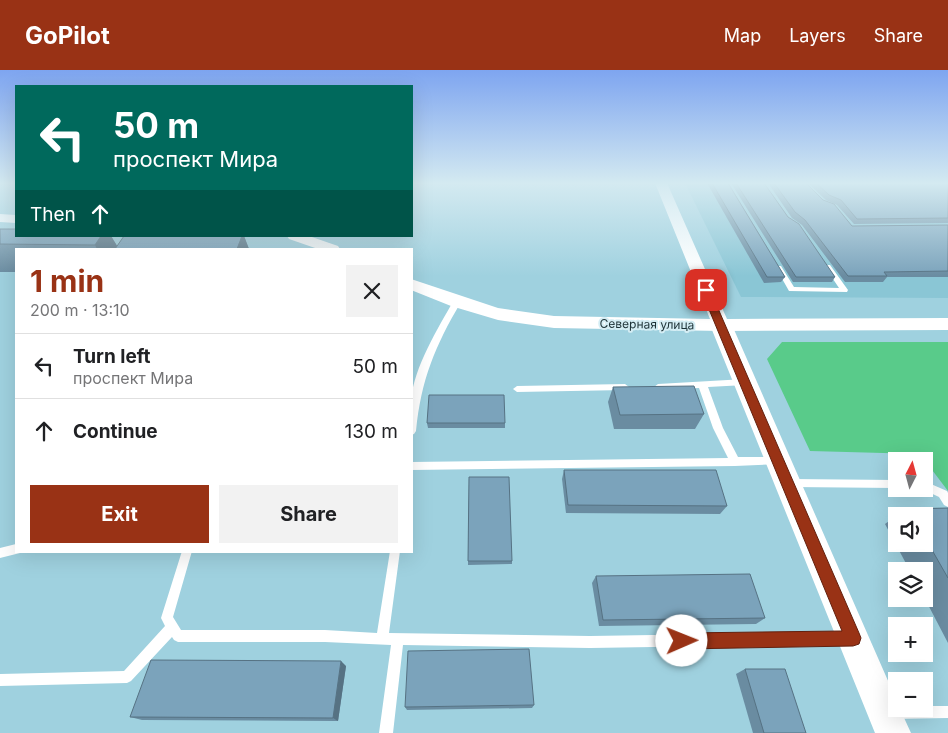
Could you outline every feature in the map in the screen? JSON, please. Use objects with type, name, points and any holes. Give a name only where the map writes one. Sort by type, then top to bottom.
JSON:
[{"type":"street","points":[[674,214],[889,723]]},
{"type":"street","points":[[0,218],[15,219]]},
{"type":"street","points":[[297,237],[330,248]]},
{"type":"street","name":"Северная улица","points":[[413,285],[457,302],[498,314],[554,322],[721,325],[948,324]]},
{"type":"lane","points":[[777,265],[792,290],[844,290],[822,258]]},
{"type":"lane","points":[[413,404],[415,377],[436,335],[457,302]]},
{"type":"lane","points":[[644,387],[703,386],[745,382]]},
{"type":"lane","points":[[703,386],[718,428],[735,462]]},
{"type":"lane","points":[[517,389],[634,387]]},
{"type":"lane","points":[[413,466],[735,462],[783,472],[888,483]]},
{"type":"lane","points":[[933,489],[943,494],[948,502]]},
{"type":"lane","points":[[0,553],[15,549]]},
{"type":"lane","points":[[186,553],[167,618],[178,636],[325,636],[398,640],[590,642],[853,638]]},
{"type":"lane","points":[[382,639],[395,553]]},
{"type":"lane","points":[[0,680],[127,677],[172,628]]},
{"type":"lane","points":[[386,733],[398,640]]},
{"type":"lane","points":[[889,723],[948,712]]},
{"type":"shaded area","points":[[700,214],[948,214],[948,298],[741,297]]},
{"type":"green space","points":[[782,342],[948,342],[948,491],[933,471],[933,452],[810,451],[767,359]]},
{"type":"building","points":[[730,214],[747,214],[785,277],[767,277]]},
{"type":"building","points":[[756,214],[786,214],[799,224],[835,277],[796,277]]},
{"type":"building","points":[[797,214],[842,214],[852,226],[948,225],[948,271],[884,272],[887,276],[848,276],[805,220]]},
{"type":"building","points":[[853,214],[948,214],[948,218],[857,219]]},
{"type":"building","points":[[0,229],[15,229],[15,237],[100,237],[95,245],[0,244]]},
{"type":"building","points":[[123,237],[242,237],[237,248],[116,248]]},
{"type":"building","points":[[694,386],[704,414],[620,415],[613,387]]},
{"type":"building","points":[[429,395],[504,395],[505,423],[427,423]]},
{"type":"building","points":[[564,470],[716,470],[727,506],[568,505]]},
{"type":"building","points":[[469,477],[509,477],[512,561],[468,561]]},
{"type":"building","points":[[933,508],[948,508],[948,578],[933,552]]},
{"type":"building","points":[[750,574],[765,618],[603,620],[596,576]]},
{"type":"building","points":[[529,649],[534,705],[405,707],[408,651]]},
{"type":"building","points":[[151,660],[341,661],[333,718],[130,717]]},
{"type":"building","points":[[745,669],[785,669],[806,733],[764,733]]},
{"type":"route","points":[[682,641],[853,638],[706,290]]}]
